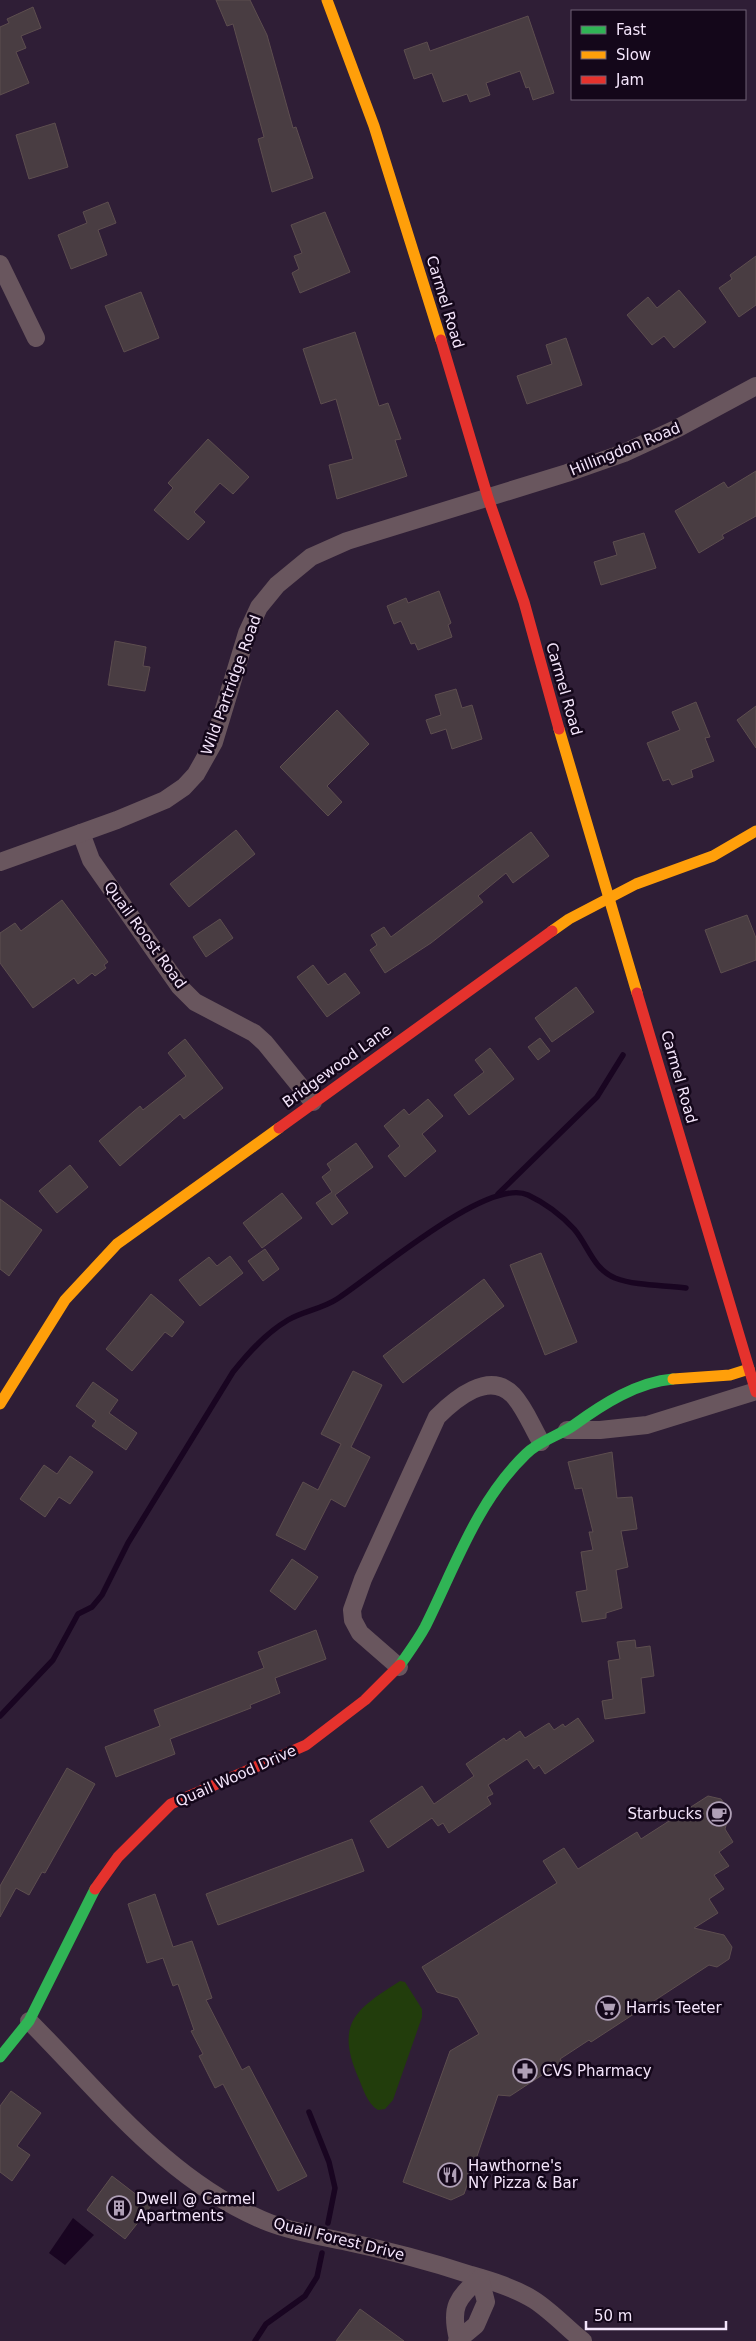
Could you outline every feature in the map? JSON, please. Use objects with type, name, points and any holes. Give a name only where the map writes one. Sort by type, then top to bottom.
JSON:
[{"type":"street","name":"Carmel Road","points":[[327,0],[374,126],[399,201],[488,498],[524,602],[756,1391]]},
{"type":"street","points":[[0,264],[36,338]]},
{"type":"street","name":"Hillingdon Road","points":[[488,498],[624,453],[678,428],[756,386]]},
{"type":"street","name":"Wild Partridge Road","points":[[0,862],[165,800],[184,787],[196,774],[214,742],[246,633],[259,608],[277,585],[295,568],[311,557],[337,544],[488,498]]},
{"type":"street","name":"Bridgewood Lane","points":[[0,1404],[65,1300],[84,1277],[118,1244],[569,918],[636,884],[674,872],[713,856],[756,831]]},
{"type":"street","name":"Quail Roost Road","points":[[81,833],[91,860],[180,987],[195,1002],[230,1019],[259,1038],[313,1102]]},
{"type":"street","name":"Quail Wood Drive","points":[[0,2057],[10,2048],[29,2021],[91,1896],[118,1858],[144,1829],[171,1804],[306,1746],[365,1700],[399,1667],[424,1629],[478,1516],[501,1480],[527,1453],[541,1442],[567,1430],[601,1405],[645,1385],[670,1380],[730,1375],[749,1369]]},
{"type":"street","points":[[399,1667],[360,1634],[352,1610],[363,1579],[437,1416],[450,1404],[477,1387],[501,1388],[512,1394],[541,1442]]},
{"type":"street","name":"Quail Wood Drive","points":[[567,1430],[600,1430],[647,1425],[756,1391]]},
{"type":"street","name":"Quail Forest Drive","points":[[29,2021],[79,2072],[114,2112],[154,2150],[192,2179],[230,2204],[270,2223],[313,2236],[435,2263],[480,2278],[534,2300],[583,2341]]},
{"type":"street","points":[[480,2278],[486,2302],[476,2325],[457,2340],[454,2320],[461,2294],[480,2278]]},
{"type":"green space","points":[[400,1981],[405,1982],[422,2009],[422,2017],[393,2100],[385,2109],[378,2110],[371,2104],[366,2095],[351,2059],[350,2030],[354,2019],[361,2009]]},
{"type":"shaded area","points":[[73,2218],[94,2235],[65,2265],[49,2253]]},
{"type":"building","points":[[216,0],[250,0],[267,35],[293,128],[296,127],[313,178],[272,192],[258,139],[264,137],[233,24],[227,26]]},
{"type":"building","points":[[33,7],[41,28],[21,36],[26,48],[16,52],[29,83],[0,95],[0,27],[9,23],[7,19]]},
{"type":"building","points":[[528,16],[554,93],[533,100],[529,87],[526,88],[520,71],[486,83],[490,95],[470,102],[467,94],[443,102],[432,73],[414,79],[404,50],[427,42],[430,51]]},
{"type":"building","points":[[55,123],[68,167],[29,179],[16,135]]},
{"type":"building","points":[[108,202],[116,223],[98,230],[107,255],[71,269],[58,235],[87,223],[83,212]]},
{"type":"building","points":[[325,212],[350,272],[300,293],[292,273],[299,269],[294,256],[302,253],[291,225]]},
{"type":"building","points":[[756,256],[756,305],[739,317],[719,288],[732,279],[730,275]]},
{"type":"building","points":[[679,290],[706,322],[674,348],[664,336],[652,345],[627,315],[648,297],[657,308]]},
{"type":"building","points":[[141,292],[159,338],[124,352],[105,306]]},
{"type":"building","points":[[355,332],[379,406],[388,403],[401,439],[395,440],[407,476],[337,499],[329,465],[353,459],[336,399],[321,404],[303,349]]},
{"type":"building","points":[[566,338],[582,385],[527,404],[517,376],[552,364],[546,345]]},
{"type":"building","points":[[208,439],[249,477],[233,494],[220,483],[194,512],[205,522],[188,540],[154,510],[173,488],[168,483]]},
{"type":"building","points":[[756,471],[756,516],[722,535],[724,538],[699,553],[675,511],[724,482],[728,488]]},
{"type":"building","points":[[644,533],[656,568],[601,585],[594,562],[617,555],[613,542]]},
{"type":"building","points":[[439,591],[451,623],[448,625],[452,637],[418,650],[415,643],[411,644],[401,621],[394,624],[387,606],[406,598],[408,603]]},
{"type":"building","points":[[115,641],[146,647],[143,666],[150,667],[145,691],[108,685]]},
{"type":"building","points":[[456,689],[462,708],[472,705],[482,739],[452,749],[446,729],[431,734],[426,720],[441,715],[435,695]]},
{"type":"building","points":[[696,702],[710,737],[705,738],[714,761],[691,770],[693,777],[672,785],[669,779],[663,781],[647,743],[680,730],[672,712]]},
{"type":"building","points":[[756,706],[756,748],[737,720]]},
{"type":"building","points":[[337,710],[369,744],[327,786],[342,802],[328,816],[280,767]]},
{"type":"building","points":[[236,830],[255,854],[189,907],[170,884]]},
{"type":"building","points":[[531,832],[549,856],[513,883],[506,873],[478,896],[483,902],[431,943],[385,973],[370,950],[377,945],[371,935],[384,927],[391,937]]},
{"type":"building","points":[[62,900],[108,962],[104,965],[106,968],[95,976],[92,973],[78,984],[74,978],[33,1008],[0,963],[0,933],[15,923],[21,931]]},
{"type":"building","points":[[747,915],[756,938],[756,960],[721,973],[705,930]]},
{"type":"building","points":[[220,919],[233,938],[206,957],[193,937]]},
{"type":"building","points":[[313,965],[328,985],[345,973],[360,993],[327,1017],[297,977]]},
{"type":"building","points":[[576,987],[594,1012],[552,1042],[535,1018]]},
{"type":"building","points":[[540,1038],[550,1051],[538,1060],[528,1047]]},
{"type":"building","points":[[185,1039],[223,1088],[184,1119],[180,1114],[120,1166],[99,1141],[140,1106],[143,1110],[186,1076],[168,1053]]},
{"type":"building","points":[[490,1048],[514,1079],[469,1115],[454,1095],[484,1072],[475,1060]]},
{"type":"building","points":[[428,1099],[443,1116],[422,1134],[436,1151],[405,1177],[388,1156],[400,1146],[384,1126],[404,1109],[409,1115]]},
{"type":"building","points":[[356,1143],[373,1167],[335,1195],[348,1213],[332,1225],[316,1203],[332,1192],[322,1177],[331,1170],[327,1164]]},
{"type":"building","points":[[70,1165],[88,1187],[57,1213],[39,1191]]},
{"type":"building","points":[[282,1193],[302,1218],[262,1248],[243,1223]]},
{"type":"building","points":[[0,1199],[42,1230],[9,1276],[0,1269]]},
{"type":"building","points":[[265,1249],[279,1269],[263,1281],[248,1261]]},
{"type":"building","points":[[541,1253],[577,1342],[545,1355],[510,1265]]},
{"type":"building","points":[[230,1256],[243,1273],[200,1306],[179,1280],[209,1257],[217,1266]]},
{"type":"building","points":[[484,1279],[504,1306],[403,1383],[383,1356]]},
{"type":"building","points":[[151,1294],[184,1322],[172,1337],[165,1332],[132,1371],[106,1349]]},
{"type":"building","points":[[353,1371],[382,1385],[351,1447],[370,1457],[345,1507],[331,1499],[305,1550],[276,1535],[303,1482],[318,1490],[341,1444],[321,1434]]},
{"type":"building","points":[[93,1382],[118,1400],[109,1413],[137,1433],[126,1450],[92,1426],[96,1421],[76,1406]]},
{"type":"building","points":[[612,1452],[617,1498],[632,1497],[637,1529],[621,1531],[628,1567],[616,1570],[622,1608],[606,1613],[606,1618],[582,1622],[576,1592],[587,1590],[581,1552],[593,1550],[589,1532],[593,1532],[582,1488],[575,1489],[568,1462]]},
{"type":"building","points":[[70,1456],[93,1472],[70,1504],[59,1497],[45,1517],[20,1499],[44,1465],[57,1474]]},
{"type":"building","points":[[292,1559],[318,1577],[295,1610],[270,1591]]},
{"type":"building","points":[[316,1630],[326,1659],[275,1678],[280,1693],[250,1705],[251,1708],[170,1739],[175,1754],[116,1777],[105,1747],[160,1726],[154,1710],[264,1668],[258,1652]]},
{"type":"building","points":[[635,1640],[636,1648],[650,1646],[654,1676],[641,1678],[645,1713],[605,1719],[602,1701],[613,1699],[608,1661],[620,1659],[617,1642]]},
{"type":"building","points":[[578,1718],[594,1741],[545,1774],[539,1765],[534,1769],[527,1759],[488,1785],[493,1794],[487,1797],[491,1804],[449,1833],[443,1823],[438,1826],[432,1818],[388,1848],[370,1821],[422,1786],[434,1804],[474,1776],[466,1764],[504,1738],[506,1741],[520,1731],[525,1738],[549,1723],[554,1730],[563,1724],[565,1727]]},
{"type":"building","points":[[67,1768],[95,1784],[45,1873],[42,1872],[29,1895],[16,1888],[0,1917],[0,1886]]},
{"type":"building","points":[[708,1796],[721,1799],[730,1811],[725,1829],[733,1842],[719,1852],[729,1866],[714,1875],[724,1889],[709,1899],[718,1913],[694,1928],[724,1935],[732,1947],[729,1959],[717,1967],[709,1965],[591,2042],[589,2040],[560,2059],[562,2062],[510,2096],[498,2095],[464,2194],[451,2200],[403,2182],[450,2051],[479,2034],[458,1998],[437,1992],[422,1967],[557,1883],[543,1861],[564,1848],[578,1869],[637,1832],[641,1839]]},
{"type":"building","points":[[352,1839],[364,1871],[218,1925],[206,1894]]},
{"type":"building","points":[[155,1894],[173,1947],[192,1941],[212,1998],[206,2000],[242,2070],[249,2066],[307,2176],[278,2191],[223,2084],[215,2088],[199,2056],[203,2054],[191,2031],[194,2030],[178,1984],[173,1986],[163,1958],[147,1963],[128,1904]]},
{"type":"building","points":[[11,2091],[41,2113],[17,2146],[30,2155],[12,2181],[0,2172],[0,2106]]},
{"type":"building","name":"Dwell @ Carmel Apartments","points":[[112,2176],[151,2206],[125,2239],[87,2210]]},
{"type":"building","points":[[360,2309],[404,2341],[336,2341]]},
{"type":"waterway","points":[[498,1194],[597,1097],[623,1055]]},
{"type":"waterway","points":[[0,1716],[53,1660],[78,1614],[92,1607],[102,1595],[128,1543],[233,1372],[245,1357],[258,1343],[288,1320],[337,1299],[459,1213],[486,1200],[510,1193],[528,1195],[559,1215],[574,1229],[596,1263],[607,1274],[632,1283],[686,1288]]},
{"type":"waterway","points":[[309,2112],[329,2162],[335,2188],[328,2223]]},
{"type":"waterway","points":[[255,2341],[266,2324],[305,2296],[317,2277],[322,2253]]},
{"type":"traffic: fast","points":[[400,1665],[425,1627],[480,1514],[509,1472],[526,1454],[537,1445],[568,1429],[621,1395],[646,1384],[673,1379]]},
{"type":"traffic: fast","points":[[0,2057],[29,2021],[95,1889]]},
{"type":"traffic: slow","points":[[327,0],[374,126],[441,340]]},
{"type":"traffic: slow","points":[[559,729],[637,993]]},
{"type":"traffic: slow","points":[[552,931],[569,919],[636,884],[713,856],[756,831]]},
{"type":"traffic: slow","points":[[0,1404],[65,1300],[117,1244],[279,1128]]},
{"type":"traffic: slow","points":[[673,1379],[730,1375],[749,1369]]},
{"type":"traffic: jam","points":[[441,340],[488,498],[524,602],[559,729]]},
{"type":"traffic: jam","points":[[279,1128],[552,931]]},
{"type":"traffic: jam","points":[[637,993],[756,1392]]},
{"type":"traffic: jam","points":[[95,1889],[118,1857],[171,1804],[306,1745],[365,1700],[400,1665]]},
{"type":"place","name":"Starbucks","points":[[719,1814]]},
{"type":"place","name":"Harris Teeter","points":[[608,2008]]},
{"type":"place","name":"CVS Pharmacy","points":[[525,2071]]},
{"type":"place","name":"Hawthorne's NY Pizza & Bar","points":[[450,2175]]},
{"type":"place","name":"Dwell @ Carmel Apartments","points":[[119,2208]]}]
